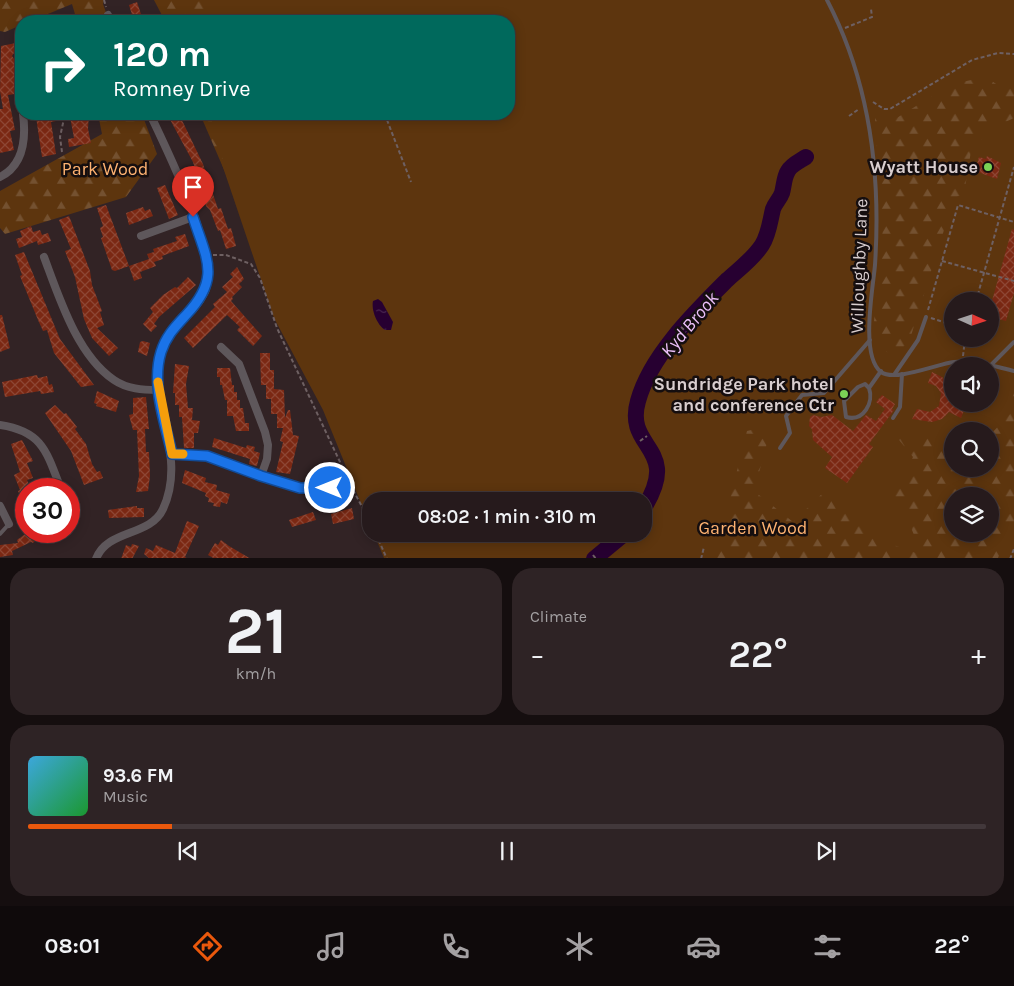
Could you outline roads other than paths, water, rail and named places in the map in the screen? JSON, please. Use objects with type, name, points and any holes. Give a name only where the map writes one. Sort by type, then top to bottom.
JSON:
[{"type":"street","points":[[0,178],[20,157],[25,128],[24,120]]},
{"type":"street","points":[[96,558],[104,546],[126,534],[144,528],[154,521],[163,509],[172,454],[158,390],[160,354],[168,334],[200,299],[208,283],[205,256],[175,163],[153,120]]},
{"type":"street","points":[[141,236],[193,217]]},
{"type":"street","points":[[44,257],[66,314],[83,346],[100,369],[114,380],[126,386],[141,390],[158,390]]},
{"type":"street","points":[[221,347],[239,364],[265,432],[268,445],[267,459],[261,476]]},
{"type":"street","points":[[0,425],[18,427],[33,436],[46,448],[57,478]]},
{"type":"street","points":[[172,454],[207,456],[300,488],[345,487]]},
{"type":"street","points":[[0,506],[8,524]]},
{"type":"lane","name":"Willoughby Lane","points":[[827,0],[842,28],[862,90],[871,132],[876,190],[876,247],[868,319],[875,365],[881,372]]},
{"type":"lane","points":[[894,375],[918,340],[926,317]]},
{"type":"lane","points":[[780,448],[790,433],[786,416],[802,395],[824,394],[870,340]]},
{"type":"lane","points":[[999,357],[1014,342]]},
{"type":"lane","points":[[869,388],[881,372],[894,375],[944,366]]},
{"type":"lane","points":[[999,367],[1014,371]]},
{"type":"lane","points":[[893,418],[900,407],[902,374]]},
{"type":"lane","points":[[865,384],[869,388],[871,394],[870,403],[865,412],[856,418],[846,417],[844,401],[850,393],[865,384]]},
{"type":"lane","points":[[0,534],[8,524]]},
{"type":"water","points":[[378,299],[382,302],[393,322],[391,330],[382,328],[375,317],[373,301]]},
{"type":"waterway","name":"Kyd Brook","points":[[652,492],[657,472],[655,460],[638,430],[636,417],[638,401],[644,384],[663,351],[688,320],[762,245],[773,209],[782,193],[787,173],[791,167],[806,157]]},
{"type":"waterway","name":"Kyd Brook","points":[[595,558],[614,542]]},
{"type":"place","name":"Wyatt House","points":[[988,167]]},
{"type":"place","name":"Sundridge Park hotel and conference Ctr","points":[[844,394]]},
{"type":"park label","name":"Park Wood","points":[[105,169]]},
{"type":"park label","name":"Garden Wood","points":[[753,528]]}]
